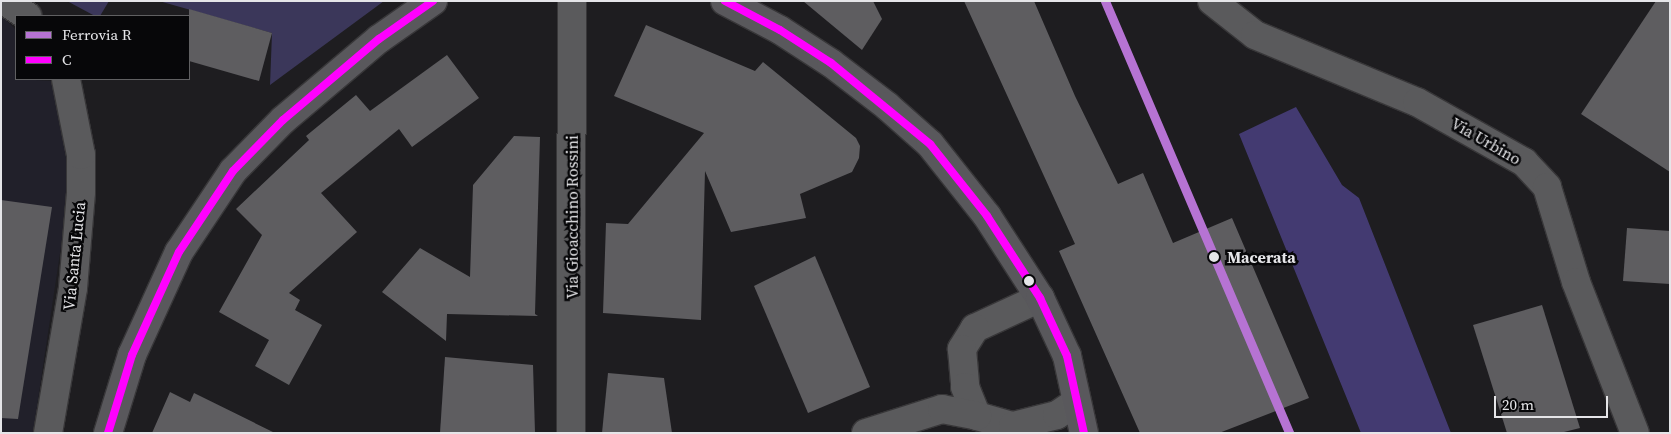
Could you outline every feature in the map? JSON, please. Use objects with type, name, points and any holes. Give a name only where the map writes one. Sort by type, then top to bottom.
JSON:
[{"type":"main road","points":[[108,433],[132,355],[179,252],[233,171],[283,120],[379,39],[433,1]]},
{"type":"main road","points":[[725,1],[780,30],[887,106],[930,144],[987,216],[1040,298],[1067,356],[1084,433]]},
{"type":"street","points":[[5,1],[26,15]]},
{"type":"street","name":"Via Gioacchino Rossini","points":[[571,433],[572,1]]},
{"type":"street","name":"Via Urbino","points":[[1212,1],[1255,35],[1417,102],[1524,162],[1547,187],[1576,282],[1635,433]]},
{"type":"street","name":"Via Santa Lucia","points":[[48,433],[73,288],[81,192],[81,155],[66,80]]},
{"type":"street","points":[[977,416],[965,387],[962,349],[975,328],[1040,298]]},
{"type":"street","points":[[866,433],[942,410],[977,416],[1013,426],[1031,424],[1057,415],[1076,402]]},
{"type":"shaded area","points":[[67,1],[109,1],[101,15],[93,15]]},
{"type":"shaded area","points":[[159,1],[384,1],[270,85],[272,33]]},
{"type":"shaded area","points":[[1,15],[15,29],[15,80],[54,81],[71,180],[33,433],[1,433]]},
{"type":"shaded area","points":[[1296,107],[1342,185],[1359,198],[1451,433],[1361,433],[1239,134]]},
{"type":"building","points":[[803,1],[873,1],[882,19],[862,50]]},
{"type":"building","points":[[964,1],[1034,1],[1075,96],[1118,184],[1143,173],[1173,243],[1232,218],[1309,398],[1219,433],[1140,433],[1059,251],[1075,244]]},
{"type":"building","points":[[1656,1],[1670,1],[1670,172],[1581,114]]},
{"type":"building","points":[[189,9],[272,33],[259,81],[190,61]]},
{"type":"building","points":[[646,25],[755,71],[763,62],[856,138],[860,146],[859,158],[852,172],[800,194],[806,218],[731,232],[705,171],[701,320],[603,313],[606,223],[628,224],[704,133],[614,96]]},
{"type":"building","points":[[447,55],[479,98],[412,147],[399,129],[321,193],[357,232],[289,293],[300,300],[295,310],[322,325],[289,385],[255,366],[269,340],[219,312],[262,235],[236,209],[309,140],[306,136],[356,95],[370,111]]},
{"type":"building","points":[[514,136],[540,137],[535,314],[538,316],[447,314],[446,341],[382,292],[420,248],[470,277],[473,185]]},
{"type":"building","points":[[1,200],[52,207],[18,419],[1,418]]},
{"type":"building","points":[[1627,228],[1670,231],[1670,284],[1623,281]]},
{"type":"building","points":[[815,256],[870,387],[808,413],[754,286]]},
{"type":"building","points":[[1542,305],[1580,428],[1560,433],[1507,433],[1473,325]]},
{"type":"building","points":[[445,357],[533,365],[535,433],[440,433]]},
{"type":"building","points":[[608,373],[664,378],[672,433],[602,433]]},
{"type":"building","points":[[170,392],[190,402],[194,393],[275,433],[152,433]]},
{"type":"rail line","name":"R","points":[[1105,1],[1289,433]]},
{"type":"transit line","name":"C","points":[[108,433],[132,355],[179,252],[233,171],[283,120],[379,39],[433,1]]},
{"type":"transit line","name":"C","points":[[725,1],[780,30],[831,63],[930,144],[987,216],[1040,298],[1067,356],[1084,433]]},
{"type":"place","name":"Macerata","points":[[1214,257]]}]
